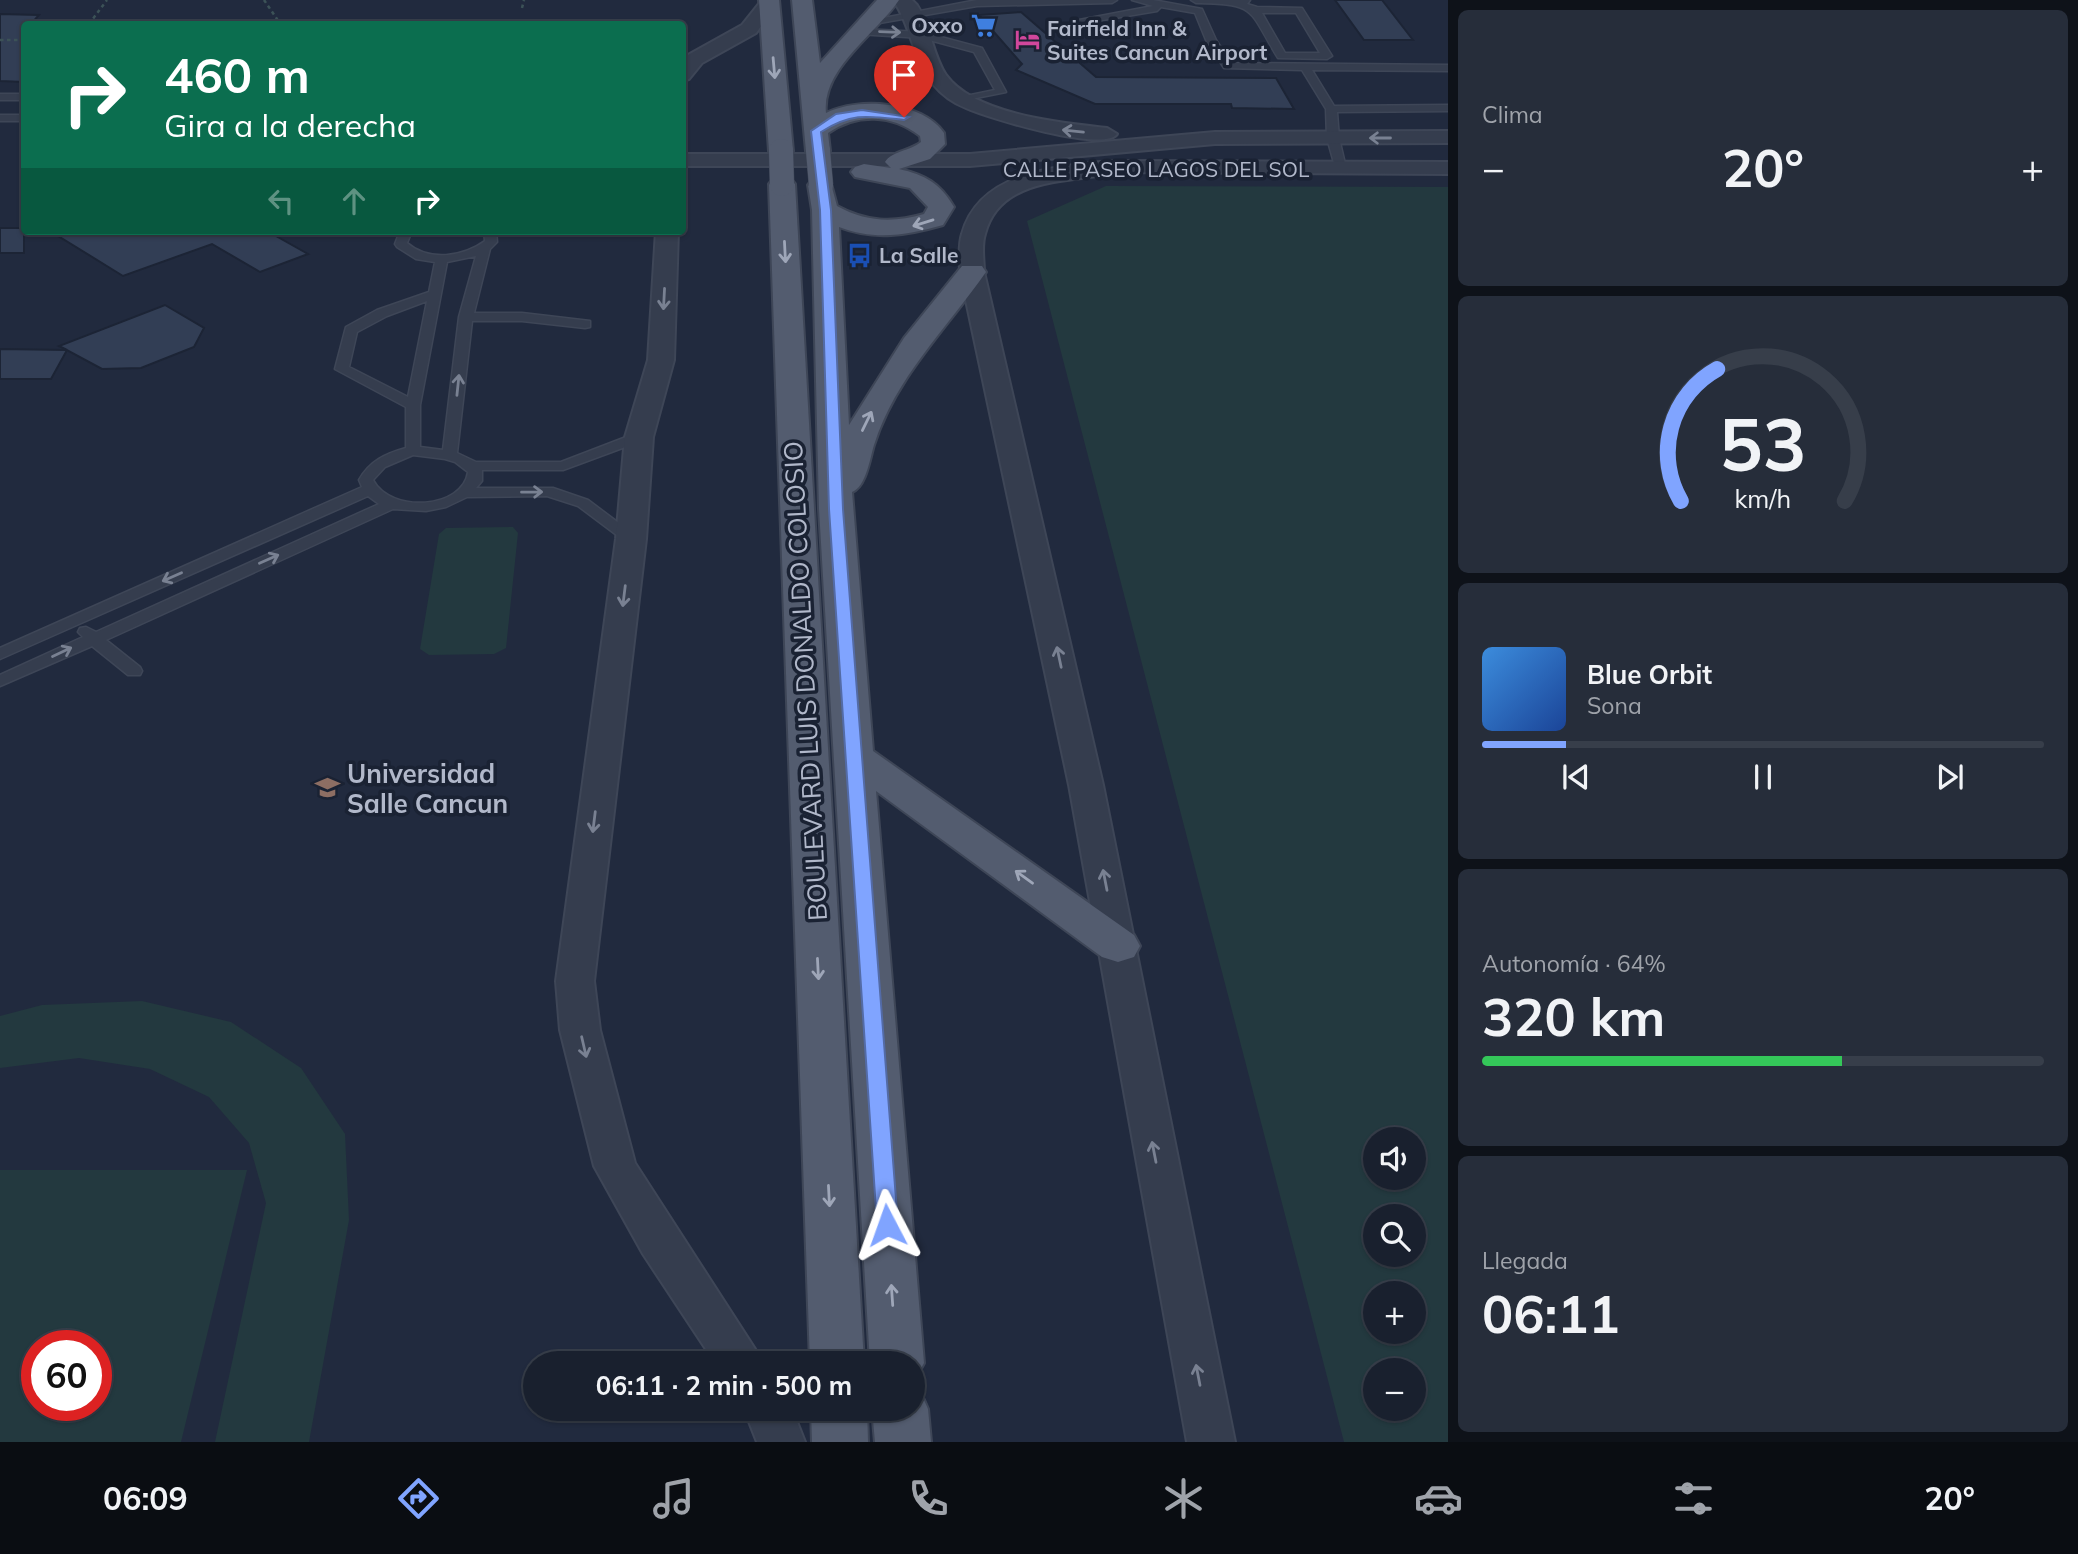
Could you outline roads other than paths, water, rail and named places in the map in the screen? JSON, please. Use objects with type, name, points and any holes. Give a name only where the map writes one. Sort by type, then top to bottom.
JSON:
[{"type":"main road","name":"BOULEVARD LUIS DONALDO COLOSIO","points":[[802,0],[820,169],[836,509],[896,1351]]},
{"type":"main road","points":[[813,103],[832,61],[889,0]]},
{"type":"main road","name":"BOULEVARD LUIS DONALDO COLOSIO","points":[[769,2],[781,168],[836,1351]]},
{"type":"main road","points":[[864,172],[917,180],[935,192],[941,207],[934,219],[908,227],[875,229],[847,224],[820,169],[839,116],[862,113],[890,113],[918,121],[932,133],[933,144],[920,154],[897,162]]},
{"type":"main road","points":[[836,509],[865,422],[914,344],[972,272]]},
{"type":"main road","points":[[854,756],[1118,946]]},
{"type":"main road","points":[[839,1421],[840,1442]]},
{"type":"main road","points":[[901,1421],[903,1442]]},
{"type":"street","points":[[686,70],[695,59],[749,29],[769,2]]},
{"type":"street","points":[[907,7],[922,35],[939,79],[965,99],[999,113],[1053,128],[1122,136],[1215,138]]},
{"type":"street","name":"CALLE PASEO LAGOS DEL SOL","points":[[686,160],[897,162],[1141,147],[1215,138],[1448,137]]},
{"type":"street","points":[[1112,167],[1031,180],[1003,192],[982,212],[973,234],[972,272],[1026,504],[1118,946],[1211,1442]]},
{"type":"street","name":"CALLE PASEO LAGOS DEL SOL","points":[[686,169],[864,172],[1112,167],[1448,168]]},
{"type":"street","points":[[667,235],[662,360],[639,437],[631,539],[575,981],[580,1030],[615,1167],[659,1241],[733,1351]]},
{"type":"street","points":[[773,1421],[781,1442]]},
{"type":"lane","points":[[863,27],[907,7],[1112,0]]},
{"type":"lane","points":[[1137,0],[1199,11],[1211,40],[1228,66],[1448,68]]},
{"type":"lane","points":[[1197,0],[1249,0]]},
{"type":"lane","points":[[1234,2],[1256,10],[1299,10],[1327,56],[1282,56],[1256,10]]},
{"type":"lane","points":[[1079,21],[1171,5]]},
{"type":"lane","points":[[863,27],[922,35],[978,50],[1001,92],[965,99]]},
{"type":"lane","points":[[1305,67],[1331,109],[1332,138],[1340,168]]},
{"type":"lane","points":[[0,97],[21,97]]},
{"type":"lane","points":[[1331,109],[1448,108]]},
{"type":"lane","points":[[0,118],[21,115]]},
{"type":"lane","points":[[404,235],[401,244],[405,250],[442,258],[466,255],[484,248],[491,242],[490,235]]},
{"type":"lane","points":[[450,453],[466,317],[484,248]]},
{"type":"lane","points":[[413,451],[413,405],[442,258]]},
{"type":"lane","points":[[413,405],[342,369],[351,330],[383,313],[433,295]]},
{"type":"lane","points":[[466,317],[522,317],[585,324]]},
{"type":"lane","points":[[471,466],[563,466],[639,437]]},
{"type":"lane","points":[[464,492],[475,474],[471,466],[450,453],[413,451],[381,462],[366,480],[369,490],[392,504],[423,506],[439,504],[464,492],[548,491],[583,503],[631,539]]},
{"type":"lane","points":[[0,654],[369,490]]},
{"type":"lane","points":[[0,681],[392,504]]},
{"type":"lane","points":[[72,621],[134,671]]},
{"type":"place","name":"Oxxo","points":[[983,25]]},
{"type":"place","name":"Fairfield Inn & Suites Cancun Airport","points":[[1027,40]]},
{"type":"place","name":"La Salle","points":[[859,255]]},
{"type":"place","name":"Universidad Salle Cancun","points":[[327,788]]}]
